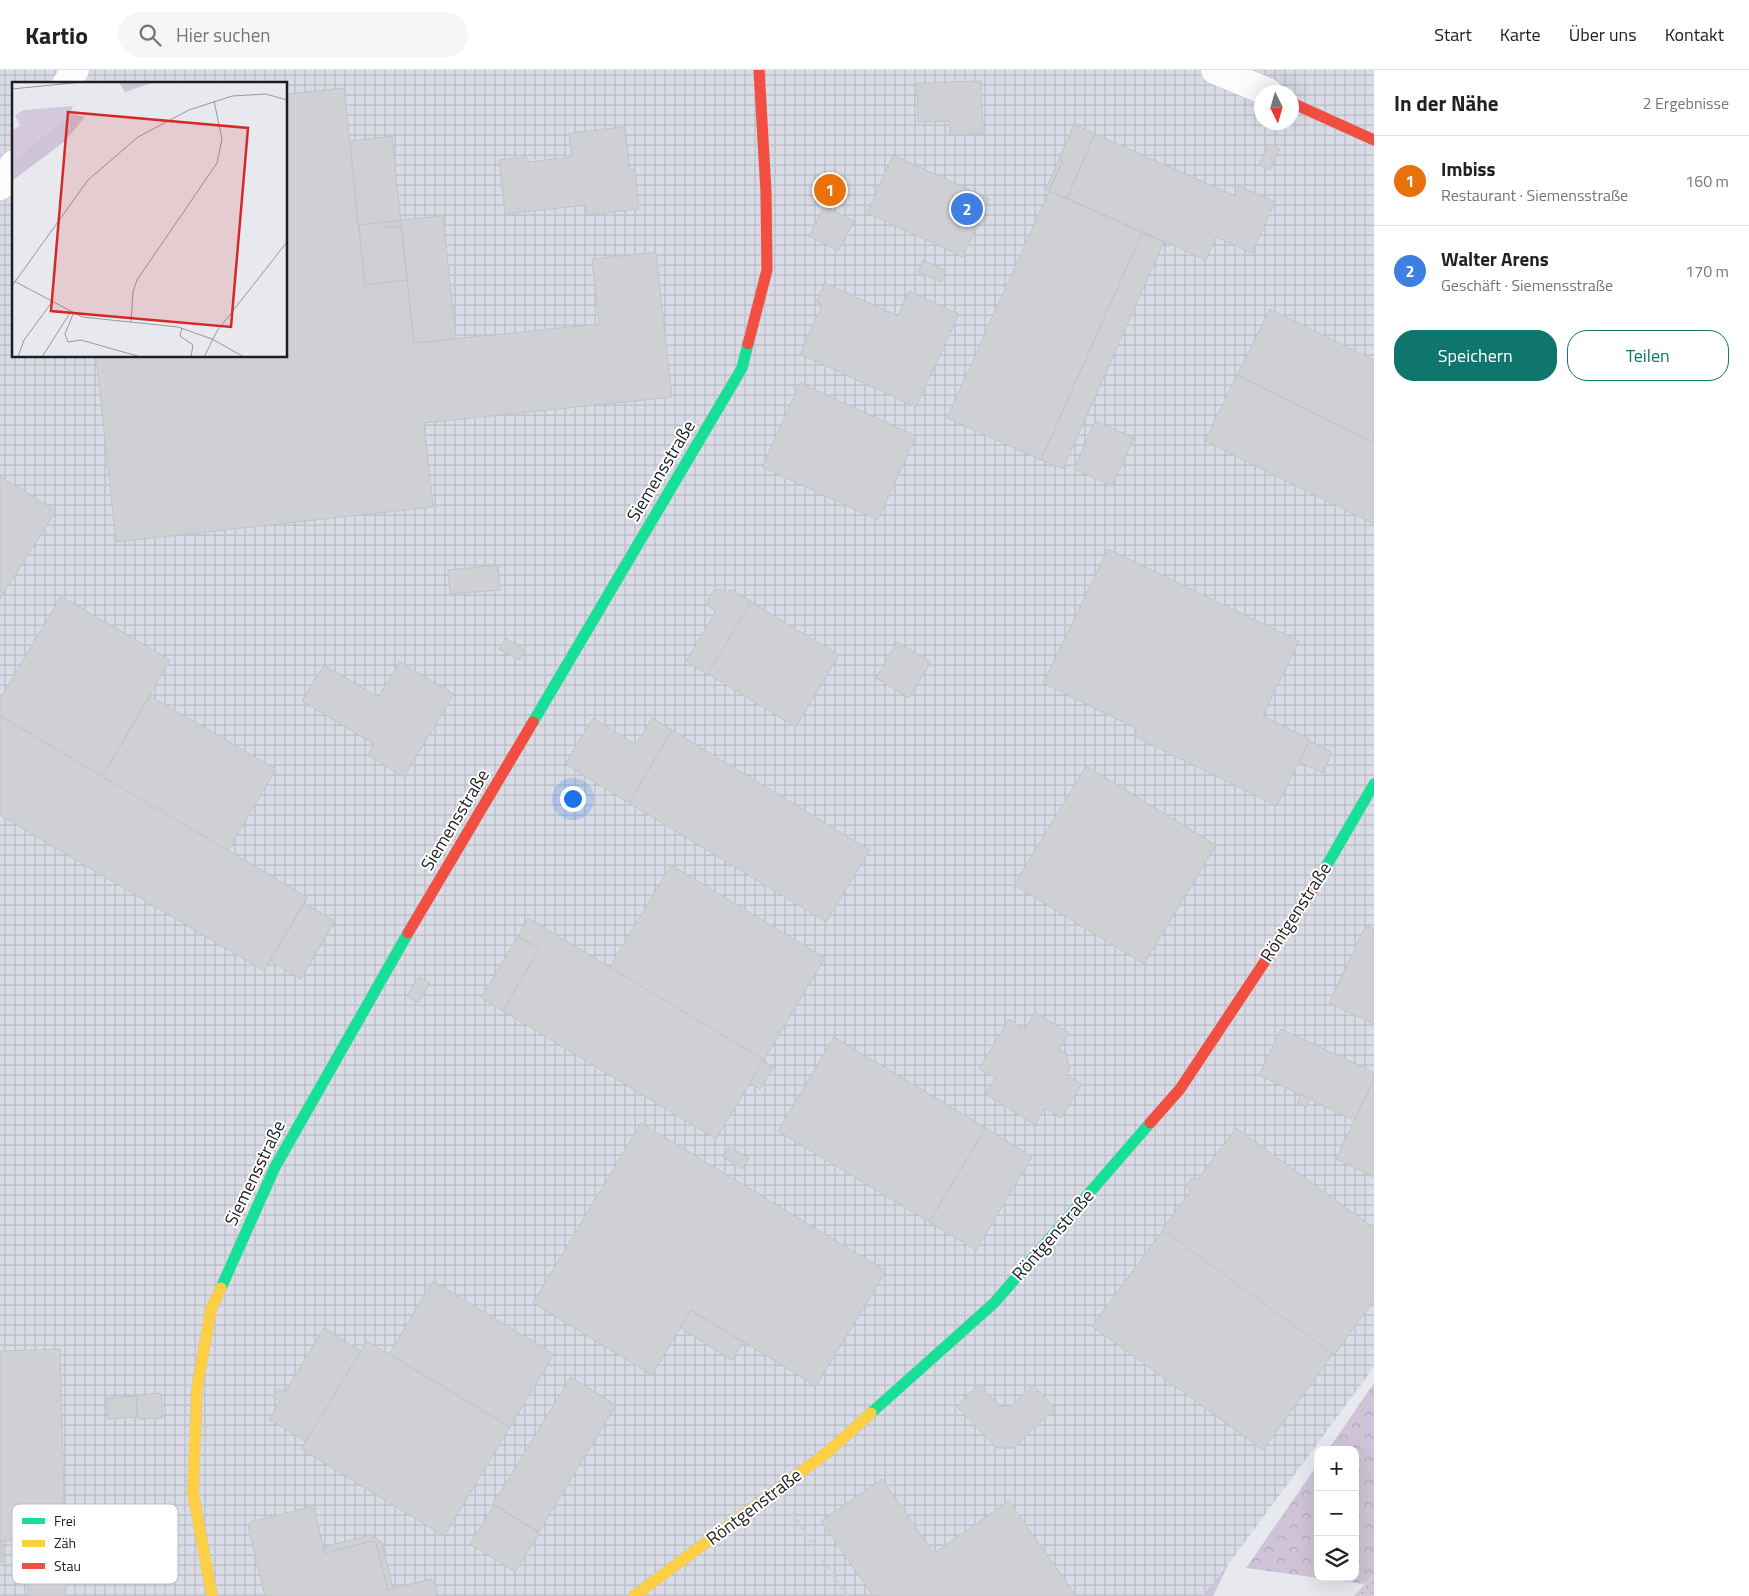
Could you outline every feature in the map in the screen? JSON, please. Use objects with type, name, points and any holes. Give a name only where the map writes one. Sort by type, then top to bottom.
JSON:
[{"type":"street","points":[[67,82],[76,70]]},
{"type":"street","name":"Siemensstraße","points":[[212,1596],[193,1493],[197,1388],[211,1308],[275,1167],[418,916],[742,368],[767,270],[766,192],[759,70]]},
{"type":"street","points":[[1215,70],[1254,86]]},
{"type":"street","points":[[1299,106],[1374,140]]},
{"type":"street","points":[[0,186],[12,167]]},
{"type":"street","name":"Röntgenstraße","points":[[634,1596],[829,1451],[994,1303],[1180,1089],[1309,895],[1374,784]]},
{"type":"path","points":[[776,1490],[847,1596]]},
{"type":"shaded area","points":[[0,70],[1374,70],[1374,1367],[1228,1565],[1202,1596],[0,1596]]},
{"type":"shaded area","points":[[1374,1574],[1374,1596],[1354,1596]]},
{"type":"green space","points":[[1374,1383],[1374,1574],[1364,1584],[1342,1581],[1359,1581],[1359,1446],[1331,1446]]},
{"type":"green space","points":[[1314,1470],[1314,1577],[1246,1568]]},
{"type":"green space","points":[[1228,1565],[1213,1596],[1202,1596]]},
{"type":"building","points":[[981,81],[983,134],[950,135],[949,121],[918,122],[917,83]]},
{"type":"building","points":[[344,88],[365,285],[407,280],[414,343],[599,324],[592,259],[656,252],[672,397],[424,423],[433,507],[116,542],[96,358],[288,358],[288,94]]},
{"type":"building","points":[[1074,124],[1095,134],[1067,198],[1049,191],[1063,161],[1059,159]]},
{"type":"building","points":[[625,127],[630,170],[635,169],[639,209],[587,215],[586,205],[505,214],[499,160],[525,157],[528,159],[528,162],[572,157],[569,133]]},
{"type":"building","points":[[1095,134],[1235,196],[1239,186],[1275,202],[1252,253],[1216,237],[1206,260],[1067,198]]},
{"type":"building","points":[[392,136],[401,221],[358,225],[350,141]]},
{"type":"building","points":[[1269,144],[1280,149],[1270,170],[1259,165]]},
{"type":"building","points":[[893,155],[989,199],[963,257],[867,213]]},
{"type":"building","points":[[1059,159],[1063,161],[1048,191],[1046,189]]},
{"type":"building","points":[[818,179],[845,191],[841,200],[814,188]]},
{"type":"building","points":[[1049,191],[1142,233],[1041,460],[947,418]]},
{"type":"building","points":[[824,206],[854,221],[838,251],[809,236]]},
{"type":"building","points":[[443,216],[456,339],[414,343],[401,220]]},
{"type":"building","points":[[401,221],[401,226],[386,228],[385,222]]},
{"type":"building","points":[[385,222],[386,228],[401,226],[407,280],[365,285],[359,225]]},
{"type":"building","points":[[1142,233],[1164,242],[1063,469],[1041,460]]},
{"type":"building","points":[[923,260],[946,271],[941,282],[918,272]]},
{"type":"building","points":[[825,283],[898,316],[909,291],[959,314],[916,407],[800,354],[822,305],[816,302]]},
{"type":"building","points":[[1270,309],[1374,360],[1374,443],[1237,375]]},
{"type":"building","points":[[1237,375],[1374,443],[1374,524],[1205,441]]},
{"type":"building","points":[[800,383],[916,436],[878,520],[762,467]]},
{"type":"building","points":[[1095,421],[1134,438],[1112,486],[1074,469]]},
{"type":"building","points":[[0,476],[56,511],[0,599]]},
{"type":"building","points":[[1108,549],[1299,641],[1263,716],[1310,739],[1277,806],[1134,736],[1137,729],[1043,683]]},
{"type":"building","points":[[498,565],[500,590],[450,594],[448,570]]},
{"type":"building","points":[[720,589],[727,593],[730,589],[752,602],[708,675],[686,661],[716,611],[709,607],[707,601],[713,591]]},
{"type":"building","points":[[61,596],[170,660],[102,777],[0,716],[0,699]]},
{"type":"building","points":[[751,602],[839,655],[796,727],[708,674]]},
{"type":"building","points":[[506,638],[525,650],[519,660],[499,649]]},
{"type":"building","points":[[897,642],[931,662],[909,698],[876,678]]},
{"type":"building","points":[[400,662],[454,694],[404,777],[367,755],[374,744],[302,701],[324,665],[378,697]]},
{"type":"building","points":[[150,696],[276,769],[228,851],[102,777]]},
{"type":"building","points":[[0,716],[307,897],[264,971],[0,815]]},
{"type":"building","points":[[593,718],[636,745],[652,718],[672,730],[629,803],[565,764]]},
{"type":"building","points":[[672,730],[870,850],[826,922],[629,803]]},
{"type":"building","points":[[1309,741],[1332,752],[1323,773],[1299,762]]},
{"type":"building","points":[[1086,766],[1216,845],[1144,964],[1014,885]]},
{"type":"building","points":[[671,865],[825,958],[764,1060],[609,968]]},
{"type":"building","points":[[304,903],[335,921],[301,979],[270,961]]},
{"type":"building","points":[[528,918],[764,1060],[716,1139],[503,1011],[539,949],[518,936]]},
{"type":"building","points":[[1366,925],[1374,929],[1374,1024],[1329,1003]]},
{"type":"building","points":[[518,936],[539,949],[503,1011],[481,998]]},
{"type":"building","points":[[419,977],[430,983],[418,1003],[407,996]]},
{"type":"building","points":[[1035,1012],[1069,1033],[1059,1049],[1066,1053],[1070,1069],[1066,1075],[1082,1084],[1061,1118],[1045,1108],[1035,1125],[985,1094],[995,1078],[979,1069],[1009,1019],[1025,1029]]},
{"type":"building","points":[[1281,1029],[1373,1072],[1374,1079],[1355,1119],[1352,1117],[1351,1119],[1259,1075]]},
{"type":"building","points":[[834,1037],[986,1128],[929,1222],[778,1131]]},
{"type":"building","points":[[763,1061],[774,1067],[760,1089],[750,1083]]},
{"type":"building","points":[[1374,1079],[1374,1177],[1336,1159]]},
{"type":"building","points":[[1301,1095],[1310,1099],[1306,1107],[1297,1103]]},
{"type":"building","points":[[641,1123],[886,1271],[816,1386],[691,1310],[652,1375],[533,1303]]},
{"type":"building","points":[[986,1128],[1032,1157],[976,1250],[929,1222]]},
{"type":"building","points":[[1236,1128],[1374,1228],[1374,1300],[1334,1355],[1162,1230],[1190,1192],[1187,1185],[1191,1178],[1198,1179]]},
{"type":"building","points":[[729,1147],[749,1158],[742,1169],[723,1157]]},
{"type":"building","points":[[1163,1230],[1333,1354],[1263,1450],[1092,1326]]},
{"type":"building","points":[[433,1281],[554,1354],[510,1427],[389,1354]]},
{"type":"building","points":[[691,1310],[743,1342],[732,1360],[680,1328]]},
{"type":"building","points":[[324,1328],[361,1351],[306,1442],[269,1419],[280,1401],[273,1397],[279,1389],[285,1392]]},
{"type":"building","points":[[367,1341],[510,1427],[444,1536],[301,1449]]},
{"type":"building","points":[[60,1349],[64,1504],[12,1504],[12,1541],[0,1541],[0,1351]]},
{"type":"building","points":[[571,1377],[616,1405],[539,1532],[493,1504]]},
{"type":"building","points":[[979,1384],[1000,1406],[1011,1406],[1033,1385],[1055,1408],[1054,1415],[1048,1415],[1014,1448],[997,1448],[957,1407]]},
{"type":"building","points":[[161,1393],[163,1418],[138,1419],[136,1395]]},
{"type":"building","points":[[136,1396],[137,1417],[108,1419],[106,1398]]},
{"type":"building","points":[[882,1479],[934,1553],[1009,1501],[1076,1596],[873,1596],[821,1521]]},
{"type":"building","points":[[494,1505],[539,1533],[515,1572],[470,1544]]},
{"type":"building","points":[[310,1507],[314,1509],[325,1553],[372,1541],[376,1543],[388,1590],[431,1579],[435,1582],[438,1596],[265,1596],[248,1526],[250,1522]]},
{"type":"building","points":[[370,1535],[382,1542],[393,1589],[388,1590],[376,1543],[372,1541],[325,1553],[323,1547]]},
{"type":"building","points":[[0,1541],[2,1541],[3,1562],[0,1562]]},
{"type":"building","points":[[28,1584],[66,1584],[66,1596],[28,1596]]},
{"type":"traffic: fast","points":[[533,722],[742,368],[748,344]]},
{"type":"traffic: fast","points":[[1313,889],[1374,784]]},
{"type":"traffic: fast","points":[[221,1288],[275,1167],[408,933]]},
{"type":"traffic: fast","points":[[871,1413],[994,1303],[1150,1123]]},
{"type":"traffic: slow","points":[[212,1596],[193,1493],[197,1388],[211,1309],[221,1288]]},
{"type":"traffic: slow","points":[[634,1596],[829,1451],[871,1413]]},
{"type":"traffic: jam","points":[[748,344],[767,270],[766,192],[759,70]]},
{"type":"traffic: jam","points":[[1299,106],[1374,140]]},
{"type":"traffic: jam","points":[[408,933],[533,722]]},
{"type":"traffic: jam","points":[[1150,1123],[1180,1089],[1313,889]]},
{"type":"place","name":"Imbiss","points":[[830,190]]},
{"type":"place","name":"Walter Arens","points":[[967,209]]}]
